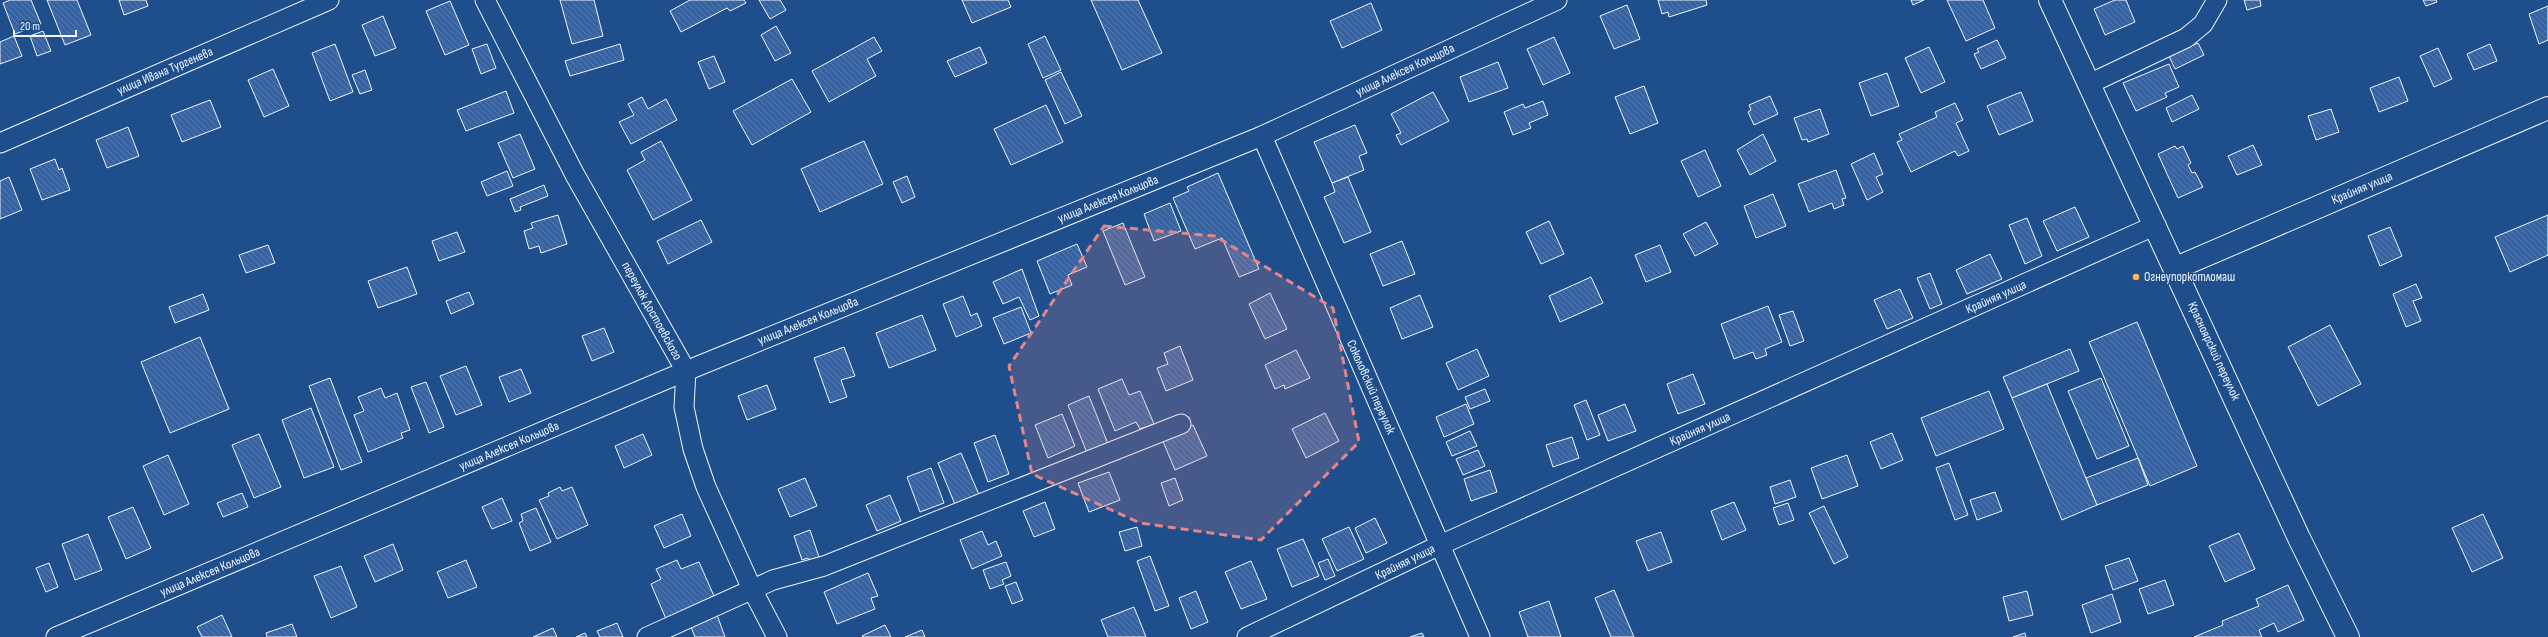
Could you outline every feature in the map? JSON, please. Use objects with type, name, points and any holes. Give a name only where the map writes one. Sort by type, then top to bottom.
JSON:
[{"type":"main road","name":"Красноярский переулок","points":[[2050,0],[2176,268],[2299,538],[2348,637]]},
{"type":"main road","name":"Крайняя улица","points":[[2176,268],[2548,108]]},
{"type":"street","name":"улица Ивана Тургенева","points":[[0,143],[329,0]]},
{"type":"street","name":"переулок Достоевского","points":[[486,0],[575,175],[686,371],[684,407],[693,449],[706,487],[752,589],[776,637]]},
{"type":"street","name":"улица Алексея Кольцова","points":[[56,637],[686,371],[1262,136],[1557,0]]},
{"type":"street","points":[[2089,84],[2186,38],[2203,24],[2217,0]]},
{"type":"street","name":"Соколовский переулок","points":[[1262,136],[1480,637]]},
{"type":"street","name":"Крайняя улица","points":[[1247,637],[1440,545],[2156,225]]},
{"type":"street","points":[[647,637],[779,578],[824,566],[1181,424]]},
{"type":"highlighted area","points":[[1104,226],[1215,236],[1333,308],[1359,442],[1261,540],[1140,523],[1032,474],[1009,366]]},
{"type":"building","points":[[10,0],[31,0],[41,24],[15,34],[3,3]]},
{"type":"building","points":[[47,0],[77,0],[91,35],[65,45]]},
{"type":"building","points":[[119,0],[146,0],[148,6],[124,15]]},
{"type":"building","points":[[560,0],[594,0],[603,36],[572,44]]},
{"type":"building","points":[[690,0],[744,0],[746,3],[730,11],[727,8],[681,32],[670,11]]},
{"type":"building","points":[[759,0],[780,0],[786,10],[770,19]]},
{"type":"building","points":[[962,0],[1008,0],[1011,7],[972,23]]},
{"type":"building","points":[[1091,0],[1138,0],[1162,53],[1122,70]]},
{"type":"building","points":[[1658,0],[1706,0],[1707,5],[1669,17],[1668,12],[1662,14]]},
{"type":"building","points":[[1911,0],[1924,0],[1913,5]]},
{"type":"building","points":[[1947,0],[1983,0],[1995,28],[1966,41]]},
{"type":"building","points":[[2115,0],[2126,0],[2135,22],[2105,35],[2094,9]]},
{"type":"building","points":[[2244,0],[2260,0],[2261,6],[2247,10]]},
{"type":"building","points":[[2423,0],[2436,0],[2437,2],[2426,6]]},
{"type":"building","points":[[450,1],[469,45],[445,55],[426,11]]},
{"type":"building","points":[[1371,3],[1382,30],[1342,48],[1330,21]]},
{"type":"building","points":[[1627,5],[1640,39],[1614,49],[1600,16]]},
{"type":"building","points":[[2548,6],[2548,40],[2539,44],[2529,14]]},
{"type":"building","points":[[383,16],[396,48],[375,56],[362,25]]},
{"type":"building","points":[[776,26],[791,53],[775,61],[761,35]]},
{"type":"building","points":[[43,31],[51,51],[37,56],[30,36]]},
{"type":"building","points":[[14,36],[22,56],[0,64],[0,42]]},
{"type":"building","points":[[1045,36],[1061,70],[1043,78],[1028,44]]},
{"type":"building","points":[[874,37],[882,51],[867,59],[876,76],[829,102],[812,71]]},
{"type":"building","points":[[1554,37],[1570,73],[1543,85],[1527,49]]},
{"type":"building","points":[[1997,40],[2006,58],[1981,69],[1974,54],[1979,52],[1977,49]]},
{"type":"building","points":[[2198,43],[2204,55],[2175,69],[2169,56]]},
{"type":"building","points":[[335,44],[353,92],[330,101],[312,53]]},
{"type":"building","points":[[487,44],[496,68],[481,74],[472,49]]},
{"type":"building","points":[[620,44],[624,60],[570,76],[565,61]]},
{"type":"building","points":[[2490,44],[2497,61],[2474,70],[2467,54]]},
{"type":"building","points":[[980,47],[987,63],[955,77],[947,61]]},
{"type":"building","points":[[1929,47],[1945,82],[1921,93],[1905,58]]},
{"type":"building","points":[[2438,48],[2452,79],[2434,87],[2420,56]]},
{"type":"building","points":[[714,56],[725,82],[709,89],[698,62]]},
{"type":"building","points":[[1498,62],[1508,88],[1469,102],[1460,77]]},
{"type":"building","points":[[2169,64],[2179,87],[2165,93],[2167,97],[2136,111],[2123,83]]},
{"type":"building","points":[[273,69],[289,106],[264,117],[248,80]]},
{"type":"building","points":[[365,70],[372,90],[360,94],[352,75]]},
{"type":"building","points":[[1061,72],[1082,116],[1065,124],[1045,80]]},
{"type":"building","points":[[1887,73],[1899,106],[1871,116],[1859,83]]},
{"type":"building","points":[[2399,77],[2408,101],[2379,112],[2370,88]]},
{"type":"building","points":[[792,79],[811,112],[752,145],[733,111]]},
{"type":"building","points":[[1644,86],[1658,123],[1630,134],[1615,97]]},
{"type":"building","points":[[506,91],[514,113],[466,131],[457,110]]},
{"type":"building","points":[[1433,92],[1449,121],[1401,145],[1396,135],[1401,133],[1391,114]]},
{"type":"building","points":[[2021,92],[2033,121],[1999,135],[1987,106]]},
{"type":"building","points":[[2192,95],[2199,109],[2172,122],[2166,108]]},
{"type":"building","points":[[1770,96],[1778,114],[1754,125],[1748,112],[1751,110],[1749,105]]},
{"type":"building","points":[[642,97],[648,109],[666,99],[677,120],[631,144],[619,122],[634,115],[628,104]]},
{"type":"building","points":[[210,100],[221,127],[182,142],[171,115]]},
{"type":"building","points":[[1543,101],[1548,115],[1529,123],[1531,128],[1513,135],[1504,112],[1523,104],[1525,108]]},
{"type":"building","points":[[1955,103],[1963,120],[1956,123],[1969,151],[1958,156],[1955,151],[1911,172],[1897,142],[1902,140],[1899,134],[1937,117],[1935,112]]},
{"type":"building","points":[[1046,105],[1063,142],[1011,165],[994,129]]},
{"type":"building","points":[[1820,109],[1829,134],[1808,142],[1807,139],[1802,140],[1794,118]]},
{"type":"building","points":[[2331,109],[2339,132],[2316,140],[2308,116]]},
{"type":"building","points":[[1355,125],[1367,153],[1359,156],[1364,170],[1332,183],[1314,142]]},
{"type":"building","points":[[128,127],[139,156],[107,168],[96,140]]},
{"type":"building","points":[[520,134],[535,169],[513,178],[498,143]]},
{"type":"building","points":[[1763,134],[1776,161],[1750,175],[1737,150]]},
{"type":"building","points":[[661,141],[692,200],[653,220],[627,170],[645,160],[641,152]]},
{"type":"building","points":[[864,141],[883,184],[820,212],[801,169]]},
{"type":"building","points":[[2253,145],[2262,165],[2237,175],[2228,156]]},
{"type":"building","points":[[2175,146],[2177,149],[2183,146],[2191,163],[2188,165],[2192,173],[2195,172],[2203,187],[2178,198],[2158,154]]},
{"type":"building","points":[[1705,150],[1721,186],[1698,197],[1681,161]]},
{"type":"building","points":[[1874,153],[1883,174],[1876,177],[1883,192],[1867,200],[1851,164]]},
{"type":"building","points":[[55,159],[59,170],[62,168],[70,190],[42,200],[30,169]]},
{"type":"building","points":[[1836,170],[1846,198],[1842,199],[1844,205],[1834,209],[1832,203],[1809,212],[1798,184]]},
{"type":"building","points":[[507,171],[513,186],[487,196],[481,182]]},
{"type":"building","points":[[1218,173],[1259,269],[1239,277],[1222,238],[1195,249],[1173,198],[1189,191],[1187,187]]},
{"type":"building","points":[[907,176],[915,197],[902,203],[893,182]]},
{"type":"building","points":[[9,177],[22,210],[0,219],[0,181]]},
{"type":"building","points":[[1348,177],[1371,232],[1344,243],[1324,197],[1335,192],[1332,183]]},
{"type":"building","points":[[544,185],[548,196],[520,207],[521,210],[515,212],[510,199]]},
{"type":"building","points":[[1773,194],[1786,226],[1756,238],[1744,206]]},
{"type":"building","points":[[1170,203],[1181,231],[1154,241],[1144,214]]},
{"type":"building","points":[[2075,207],[2089,237],[2057,251],[2043,221]]},
{"type":"building","points":[[558,215],[567,244],[541,253],[539,246],[529,249],[524,231],[533,228],[531,223]]},
{"type":"building","points":[[2548,215],[2548,255],[2510,272],[2495,237]]},
{"type":"building","points":[[2027,218],[2042,256],[2025,264],[2009,225]]},
{"type":"building","points":[[701,220],[712,242],[668,264],[657,241]]},
{"type":"building","points":[[1549,221],[1564,254],[1541,264],[1526,232]]},
{"type":"building","points":[[1706,222],[1718,244],[1695,256],[1683,234]]},
{"type":"building","points":[[1123,223],[1145,277],[1125,285],[1103,231]]},
{"type":"building","points":[[2390,227],[2402,256],[2380,266],[2368,236]]},
{"type":"building","points":[[457,232],[465,252],[439,261],[432,241]]},
{"type":"building","points":[[1402,241],[1415,274],[1383,286],[1370,254]]},
{"type":"building","points":[[1077,244],[1087,267],[1068,275],[1072,285],[1050,294],[1037,261]]},
{"type":"building","points":[[268,245],[275,263],[246,273],[239,255]]},
{"type":"building","points":[[1660,245],[1671,272],[1646,282],[1635,255]]},
{"type":"building","points":[[1990,254],[2002,279],[1967,294],[1956,270]]},
{"type":"building","points":[[407,267],[417,294],[378,308],[368,281]]},
{"type":"building","points":[[1022,269],[1039,316],[1030,320],[1019,297],[1003,304],[993,282]]},
{"type":"building","points":[[1930,273],[1942,304],[1930,309],[1917,278]]},
{"type":"building","points":[[1591,277],[1603,303],[1560,322],[1549,296]]},
{"type":"building","points":[[2416,284],[2422,298],[2413,301],[2421,321],[2406,327],[2393,294]]},
{"type":"building","points":[[1900,289],[1913,318],[1887,329],[1874,300]]},
{"type":"building","points":[[469,292],[474,304],[451,314],[446,301]]},
{"type":"building","points":[[1270,293],[1287,329],[1265,339],[1249,304]]},
{"type":"building","points":[[203,294],[209,310],[175,323],[169,307]]},
{"type":"building","points":[[1420,295],[1433,327],[1402,339],[1390,308]]},
{"type":"building","points":[[963,296],[971,316],[977,313],[982,326],[956,337],[943,304]]},
{"type":"building","points":[[1768,306],[1782,342],[1765,349],[1767,355],[1756,359],[1753,352],[1734,359],[1721,324]]},
{"type":"building","points":[[1021,307],[1031,333],[1004,344],[993,318]]},
{"type":"building","points":[[1793,311],[1804,341],[1790,346],[1779,315]]},
{"type":"building","points":[[922,315],[936,350],[889,368],[876,333]]},
{"type":"building","points":[[2137,322],[2197,466],[2150,486],[2089,342]]},
{"type":"building","points":[[2330,325],[2361,384],[2318,406],[2288,347]]},
{"type":"building","points":[[604,328],[614,352],[592,361],[582,336]]},
{"type":"building","points":[[200,337],[229,409],[170,433],[141,362]]},
{"type":"building","points":[[1180,346],[1193,380],[1166,391],[1157,368],[1168,364],[1164,353]]},
{"type":"building","points":[[844,347],[855,376],[841,380],[847,397],[830,403],[814,358]]},
{"type":"building","points":[[1477,349],[1489,376],[1458,390],[1446,363]]},
{"type":"building","points":[[2070,349],[2079,371],[2012,398],[2003,377]]},
{"type":"building","points":[[1296,350],[1310,378],[1285,389],[1284,385],[1275,389],[1265,365]]},
{"type":"building","points":[[466,366],[482,405],[456,415],[440,376]]},
{"type":"building","points":[[521,369],[531,393],[509,402],[499,377]]},
{"type":"building","points":[[1693,374],[1705,404],[1678,414],[1667,384]]},
{"type":"building","points":[[330,378],[362,462],[341,470],[309,386]]},
{"type":"building","points":[[2101,378],[2129,446],[2097,459],[2068,391]]},
{"type":"building","points":[[1122,379],[1129,395],[1140,391],[1154,424],[1140,429],[1136,422],[1115,431],[1098,389]]},
{"type":"building","points":[[426,382],[444,427],[429,433],[411,387]]},
{"type":"building","points":[[2047,384],[2097,505],[2062,520],[2012,398]]},
{"type":"building","points":[[767,385],[776,409],[747,420],[738,396]]},
{"type":"building","points":[[381,388],[385,398],[397,393],[410,430],[401,433],[403,438],[368,452],[354,415],[364,411],[358,397]]},
{"type":"building","points":[[1485,389],[1490,401],[1470,409],[1465,397]]},
{"type":"building","points":[[1989,391],[2004,429],[1936,456],[1921,418]]},
{"type":"building","points":[[1089,396],[1108,444],[1087,453],[1068,405]]},
{"type":"building","points":[[1586,400],[1600,435],[1587,440],[1574,405]]},
{"type":"building","points":[[1466,404],[1474,424],[1444,437],[1436,417]]},
{"type":"building","points":[[1625,404],[1636,431],[1608,441],[1598,415]]},
{"type":"building","points":[[311,408],[334,467],[304,478],[282,420]]},
{"type":"building","points":[[1325,413],[1339,441],[1306,458],[1292,429]]},
{"type":"building","points":[[1062,414],[1075,446],[1048,458],[1035,425]]},
{"type":"building","points":[[1193,425],[1207,456],[1175,470],[1162,439]]},
{"type":"building","points":[[1470,431],[1477,446],[1452,456],[1446,442]]},
{"type":"building","points":[[1892,433],[1903,460],[1881,469],[1870,442]]},
{"type":"building","points":[[259,434],[281,487],[254,498],[232,445]]},
{"type":"building","points":[[643,434],[652,455],[624,468],[615,446]]},
{"type":"building","points":[[995,435],[1009,474],[988,482],[974,443]]},
{"type":"building","points":[[1572,437],[1579,458],[1553,467],[1546,445]]},
{"type":"building","points":[[1478,450],[1485,466],[1463,475],[1456,459]]},
{"type":"building","points":[[961,453],[980,497],[956,507],[938,463]]},
{"type":"building","points":[[168,455],[189,504],[164,515],[143,466]]},
{"type":"building","points":[[1847,455],[1858,486],[1822,499],[1811,468]]},
{"type":"building","points":[[2138,458],[2148,485],[2097,505],[2086,478]]},
{"type":"building","points":[[1949,463],[1968,515],[1955,520],[1936,468]]},
{"type":"building","points":[[931,468],[944,503],[920,512],[907,477]]},
{"type":"building","points":[[1490,470],[1497,492],[1471,501],[1464,479]]},
{"type":"building","points":[[1109,472],[1120,500],[1089,512],[1078,483]]},
{"type":"building","points":[[805,478],[817,506],[790,517],[778,489]]},
{"type":"building","points":[[1175,478],[1183,500],[1169,506],[1161,483]]},
{"type":"building","points":[[1790,480],[1796,497],[1775,504],[1770,487]]},
{"type":"building","points":[[560,487],[562,491],[572,487],[588,525],[557,539],[539,500],[549,496],[548,493]]},
{"type":"building","points":[[1995,492],[2002,511],[1977,520],[1970,500]]},
{"type":"building","points":[[242,493],[248,507],[223,517],[217,503]]},
{"type":"building","points":[[890,495],[901,521],[877,531],[866,505]]},
{"type":"building","points":[[502,498],[512,521],[492,529],[482,507]]},
{"type":"building","points":[[1045,502],[1055,529],[1034,537],[1023,511]]},
{"type":"building","points":[[1734,502],[1746,530],[1722,540],[1711,511]]},
{"type":"building","points":[[1788,503],[1794,520],[1779,525],[1773,508]]},
{"type":"building","points":[[1824,506],[1848,557],[1834,564],[1809,513]]},
{"type":"building","points":[[133,507],[151,548],[126,559],[108,517]]},
{"type":"building","points":[[536,508],[551,542],[530,551],[519,523],[523,521],[521,514]]},
{"type":"building","points":[[682,514],[691,536],[664,548],[654,526]]},
{"type":"building","points":[[2483,514],[2503,558],[2472,572],[2452,528]]},
{"type":"building","points":[[1375,518],[1387,543],[1366,553],[1355,528]]},
{"type":"building","points":[[1137,527],[1142,546],[1125,551],[1119,532]]},
{"type":"building","points":[[1349,527],[1364,559],[1337,571],[1322,539]]},
{"type":"building","points":[[810,530],[821,563],[811,566],[808,558],[802,560],[794,536]]},
{"type":"building","points":[[982,531],[988,545],[996,541],[1002,556],[972,569],[960,540]]},
{"type":"building","points":[[1661,532],[1672,562],[1648,571],[1636,541]]},
{"type":"building","points":[[2239,533],[2255,569],[2225,582],[2209,546]]},
{"type":"building","points":[[88,534],[102,570],[75,580],[62,544]]},
{"type":"building","points":[[1303,539],[1319,576],[1292,587],[1277,549]]},
{"type":"building","points":[[393,544],[403,570],[375,582],[364,556]]},
{"type":"building","points":[[1150,556],[1169,606],[1155,611],[1137,561]]},
{"type":"building","points":[[2129,558],[2138,581],[2113,590],[2105,566]]},
{"type":"building","points":[[1328,559],[1335,576],[1325,580],[1318,563]]},
{"type":"building","points":[[466,560],[477,587],[448,598],[437,572]]},
{"type":"building","points":[[677,560],[681,569],[699,562],[714,596],[666,619],[651,584],[661,579],[656,569]]},
{"type":"building","points":[[1251,561],[1267,599],[1241,609],[1225,572]]},
{"type":"building","points":[[1006,562],[1011,576],[1002,580],[1004,584],[990,589],[983,570]]},
{"type":"building","points":[[49,563],[58,587],[46,592],[36,568]]},
{"type":"building","points":[[341,566],[357,607],[331,618],[314,576]]},
{"type":"building","points":[[868,573],[878,596],[871,598],[875,609],[837,624],[824,592]]},
{"type":"building","points":[[2165,580],[2174,605],[2148,614],[2139,589]]},
{"type":"building","points":[[1016,582],[1023,600],[1012,604],[1005,586]]},
{"type":"building","points":[[2288,585],[2304,620],[2278,632],[2274,623],[2259,630],[2262,637],[2194,637],[2223,625],[2222,621],[2259,606],[2256,599]]},
{"type":"building","points":[[1614,590],[1634,637],[1611,637],[1595,598]]},
{"type":"building","points":[[1196,591],[1208,622],[1191,629],[1179,598]]},
{"type":"building","points":[[2027,591],[2033,615],[2009,621],[2003,597]]},
{"type":"building","points":[[2112,594],[2121,622],[2091,633],[2082,605]]},
{"type":"building","points":[[1549,601],[1561,637],[1528,637],[1519,612]]},
{"type":"building","points":[[1134,607],[1146,637],[1108,637],[1101,620]]},
{"type":"building","points":[[716,612],[725,637],[695,637],[689,622]]},
{"type":"building","points":[[222,615],[232,637],[202,637],[197,627]]},
{"type":"building","points":[[617,623],[623,637],[600,637],[597,631]]},
{"type":"building","points":[[292,624],[297,637],[267,637],[266,633]]},
{"type":"building","points":[[885,625],[891,637],[862,636]]},
{"type":"building","points":[[553,628],[557,637],[533,637]]},
{"type":"building","points":[[922,630],[925,637],[905,637]]},
{"type":"building","points":[[585,633],[587,637],[576,637]]},
{"type":"building","points":[[1422,633],[1424,637],[1410,637]]},
{"type":"building","points":[[2025,633],[2026,637],[2013,637]]},
{"type":"place","name":"Огнеупоркотломаш","points":[[2136,277]]}]
